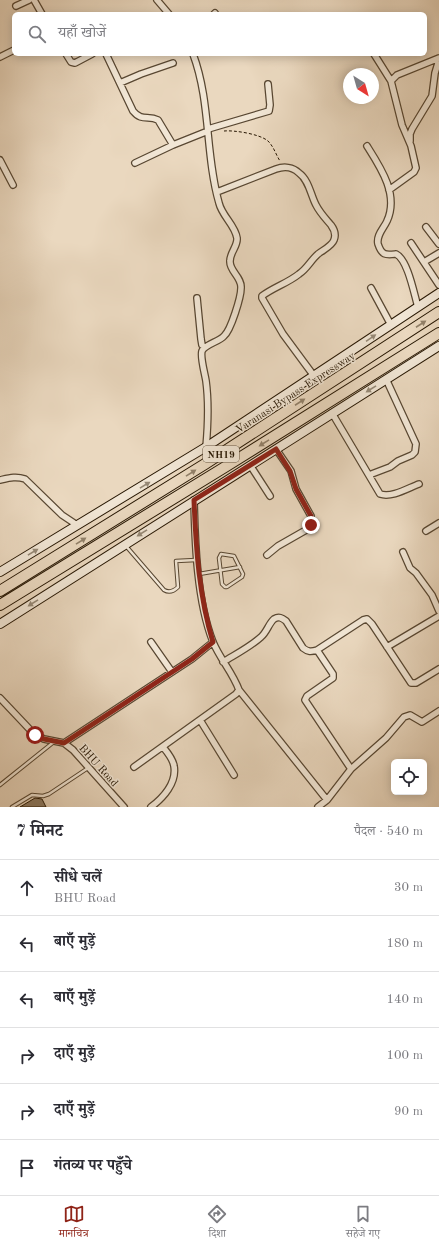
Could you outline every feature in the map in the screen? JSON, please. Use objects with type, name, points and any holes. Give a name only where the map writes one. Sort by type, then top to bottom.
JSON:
[{"type":"highway","name":"Varanasi Bypass Expressway","points":[[0,591],[198,468],[439,312]]},
{"type":"highway","name":"NH19","points":[[0,605],[225,467],[439,332]]},
{"type":"street","points":[[16,6],[29,0]]},
{"type":"street","points":[[34,0],[41,12]]},
{"type":"street","points":[[157,0],[167,12]]},
{"type":"street","points":[[0,57],[12,51]]},
{"type":"street","points":[[67,56],[71,62],[75,63],[88,56]]},
{"type":"street","points":[[107,56],[133,111],[136,115],[143,118],[158,120],[173,145]]},
{"type":"street","points":[[194,56],[202,82],[217,192],[222,212],[234,229],[237,238],[230,260],[231,267],[242,285],[241,293],[229,329],[220,340],[202,350],[208,398],[206,448]]},
{"type":"street","points":[[375,56],[391,81],[402,125],[411,146]]},
{"type":"street","points":[[391,81],[396,75],[439,59]]},
{"type":"street","points":[[389,190],[414,172],[416,168],[411,146],[410,132],[432,96],[435,73],[439,59]]},
{"type":"street","points":[[120,83],[173,63]]},
{"type":"street","points":[[136,163],[209,130],[269,111],[270,105],[268,84]]},
{"type":"street","points":[[368,146],[384,175],[389,190],[390,212],[378,236],[378,244],[386,255],[396,254],[401,257],[406,267],[418,307]]},
{"type":"street","points":[[0,160],[13,185]]},
{"type":"street","points":[[217,192],[284,166],[298,171],[302,175],[316,205],[331,226],[335,234],[333,242],[318,254],[302,272],[289,282],[276,286],[262,296],[283,334],[314,376]]},
{"type":"street","points":[[426,227],[439,244]]},
{"type":"street","points":[[411,243],[439,285]]},
{"type":"street","points":[[424,262],[439,253]]},
{"type":"street","points":[[371,288],[391,324]]},
{"type":"street","points":[[0,572],[206,448],[439,293]]},
{"type":"street","points":[[198,298],[200,339],[202,345],[205,347]]},
{"type":"street","points":[[0,624],[439,346]]},
{"type":"street","points":[[369,475],[390,467],[398,461],[412,455],[417,449],[386,379]]},
{"type":"street","points":[[332,413],[380,494],[385,496],[390,495],[419,484]]},
{"type":"street","points":[[267,555],[278,546],[310,528],[312,522],[309,512],[294,485],[290,471],[276,449]]},
{"type":"street","points":[[250,465],[270,496]]},
{"type":"street","points":[[0,480],[19,477],[25,479],[62,515],[77,525]]},
{"type":"street","points":[[194,500],[195,542],[199,574],[204,610],[213,642],[239,690],[327,800]]},
{"type":"street","points":[[426,531],[439,523]]},
{"type":"street","points":[[403,552],[410,568],[416,573],[432,594],[439,611]]},
{"type":"street","points":[[387,647],[439,616]]},
{"type":"street","points":[[223,662],[258,640],[274,619],[279,617],[286,621],[303,648],[311,652],[317,650],[363,620],[367,619],[372,624],[411,683],[416,683],[439,669]]},
{"type":"street","points":[[151,642],[172,672]]},
{"type":"street","points":[[64,743],[192,659],[213,642]]},
{"type":"street","points":[[317,650],[333,674],[333,678],[307,696],[305,700],[351,769]]},
{"type":"street","points":[[134,767],[239,690]]},
{"type":"street","name":"BHU Road","points":[[0,698],[35,735],[44,739],[64,743],[73,750],[124,807]]},
{"type":"street","points":[[318,807],[327,800],[351,769],[386,738],[404,717],[410,715],[422,722],[439,712]]},
{"type":"street","points":[[200,720],[234,775]]},
{"type":"street","points":[[151,807],[168,791],[174,772],[172,760],[163,747]]},
{"type":"lane","points":[[125,544],[167,592],[170,592],[178,587],[176,562],[198,560]]},
{"type":"lane","points":[[223,554],[234,556],[243,576],[225,587],[222,584],[220,571],[219,556],[223,554]]},
{"type":"lane","points":[[199,574],[240,567]]},
{"type":"lane","points":[[0,785],[56,741]]},
{"type":"lane","points":[[12,807],[32,795],[43,796],[49,794],[89,768]]},
{"type":"path","points":[[209,130],[217,132],[233,131],[264,139],[272,147],[284,166]]},
{"type":"building","points":[[35,798],[42,799],[46,807],[20,807]]},
{"type":"route","points":[[35,735],[44,739],[64,743],[192,659],[213,642],[202,598],[195,542],[194,500],[276,449],[289,467],[294,485],[311,516],[311,525]]}]
